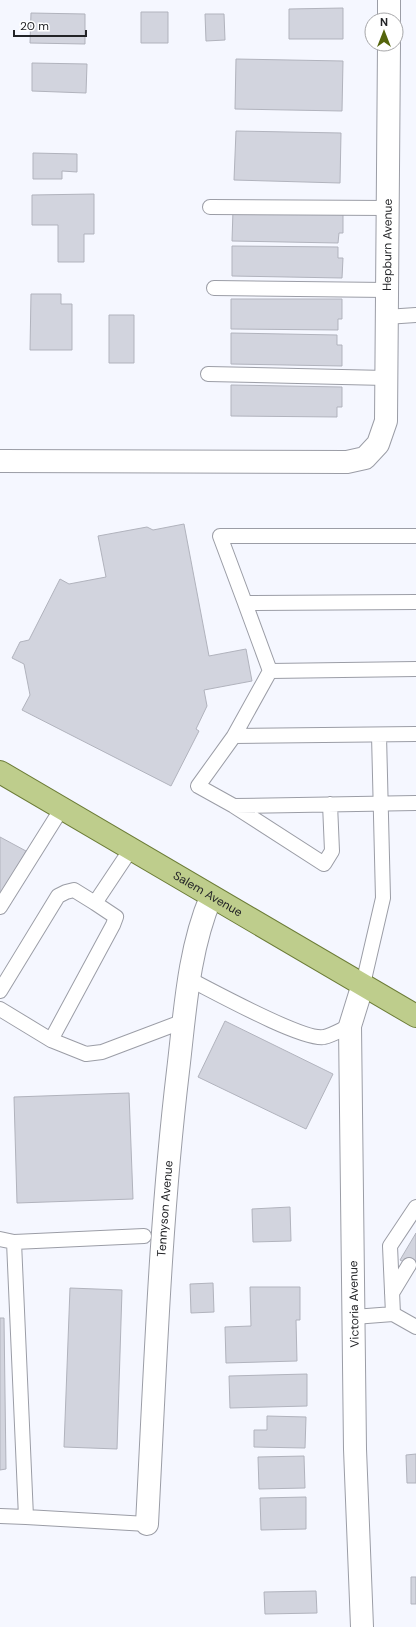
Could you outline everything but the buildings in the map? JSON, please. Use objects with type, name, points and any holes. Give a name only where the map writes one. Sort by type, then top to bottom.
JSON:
[{"type":"main road","name":"Salem Avenue","points":[[1,775],[62,808],[211,897],[416,1016]]},
{"type":"street","points":[[389,0],[389,12]]},
{"type":"street","name":"Hepburn Avenue","points":[[0,461],[347,462],[365,458],[378,444],[386,422],[388,52]]},
{"type":"street","name":"Tennyson Avenue","points":[[147,1524],[161,1256],[174,1110],[189,979],[202,919],[211,897]]},
{"type":"street","name":"Victoria Avenue","points":[[362,1627],[356,1449],[350,1026],[363,984]]},
{"type":"lane","points":[[210,206],[387,208]]},
{"type":"lane","points":[[214,288],[387,290]]},
{"type":"lane","points":[[386,317],[416,315]]},
{"type":"lane","points":[[208,374],[386,378]]},
{"type":"lane","points":[[330,804],[332,851],[324,864],[234,806],[198,786],[234,736],[270,671],[220,536],[416,536]]},
{"type":"lane","points":[[245,603],[416,602]]},
{"type":"lane","points":[[270,671],[416,669]]},
{"type":"lane","points":[[363,984],[383,898],[379,734]]},
{"type":"lane","points":[[234,736],[416,734]]},
{"type":"lane","points":[[234,806],[416,803]]},
{"type":"lane","points":[[0,907],[62,808]]},
{"type":"lane","points":[[95,903],[131,849]]},
{"type":"lane","points":[[0,991],[58,896],[74,890],[116,916],[113,925],[51,1040]]},
{"type":"lane","points":[[189,979],[277,1023],[306,1035],[324,1037],[350,1026]]},
{"type":"lane","points":[[0,1009],[51,1040],[86,1054],[102,1052],[184,1021]]},
{"type":"lane","points":[[393,1314],[390,1246],[416,1206]]},
{"type":"lane","points":[[0,1239],[14,1242],[144,1236]]},
{"type":"lane","points":[[14,1242],[26,1517]]},
{"type":"lane","points":[[392,1293],[409,1264]]},
{"type":"lane","points":[[354,1317],[393,1314],[416,1327]]},
{"type":"lane","points":[[0,1516],[147,1524]]}]
